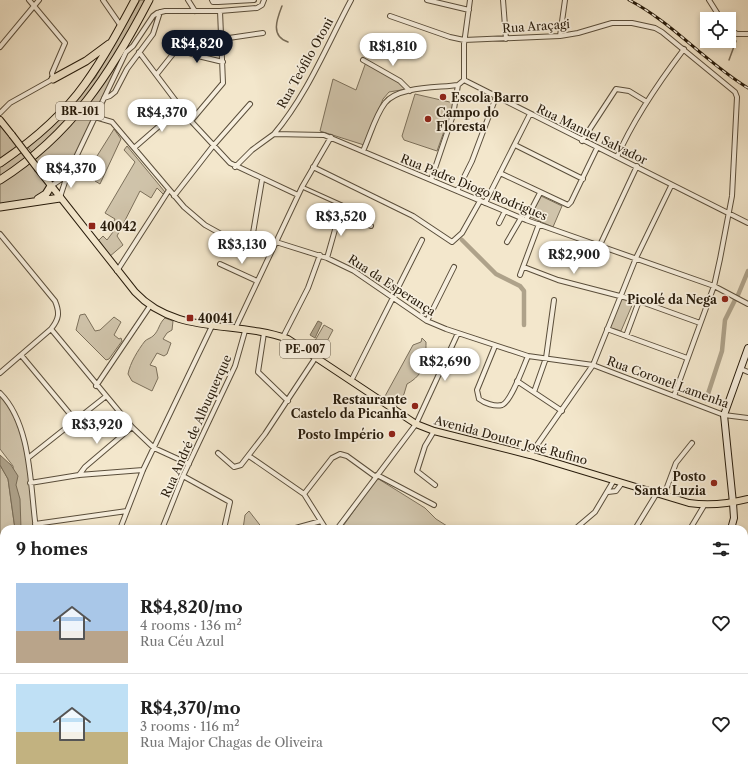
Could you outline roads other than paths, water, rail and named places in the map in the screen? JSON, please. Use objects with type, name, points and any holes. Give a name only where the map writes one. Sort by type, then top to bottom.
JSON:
[{"type":"highway","name":"BR-101","points":[[0,180],[53,139],[80,112],[109,72],[149,0]]},
{"type":"highway","name":"BR-101","points":[[0,163],[49,124],[77,95],[100,62],[135,1]]},
{"type":"highway","points":[[126,52],[136,31],[138,22]]},
{"type":"highway","points":[[53,79],[86,61],[112,41]]},
{"type":"highway","points":[[36,200],[45,195],[51,186]]},
{"type":"highway","points":[[0,207],[36,200],[60,198]]},
{"type":"main road","name":"Avenida Doutor José Rufino","points":[[0,120],[118,271],[139,296],[150,306],[182,321],[283,337],[316,357],[416,424],[434,431],[530,456],[664,494],[689,503],[733,503],[748,499]]},
{"type":"main road","points":[[732,525],[734,518],[733,503],[724,415],[748,348]]},
{"type":"street","points":[[0,113],[10,103],[53,79],[52,73],[65,43],[29,0]]},
{"type":"street","points":[[0,47],[39,0]]},
{"type":"street","points":[[103,0],[121,26]]},
{"type":"street","points":[[188,0],[195,11]]},
{"type":"street","points":[[214,11],[212,1],[254,0]]},
{"type":"street","points":[[60,198],[67,176],[126,52],[133,46],[153,16],[160,12],[220,11],[260,7],[264,0]]},
{"type":"street","name":"Rua Teófilo Otoni","points":[[274,134],[286,119],[308,84],[351,0]]},
{"type":"street","points":[[427,0],[469,10]]},
{"type":"street","points":[[363,151],[386,103],[401,92],[458,85],[464,80],[464,40],[470,0]]},
{"type":"street","points":[[503,0],[506,38]]},
{"type":"street","points":[[560,36],[565,0]]},
{"type":"street","points":[[709,0],[717,12]]},
{"type":"street","points":[[190,121],[222,85],[224,76],[220,11]]},
{"type":"street","points":[[104,98],[107,98],[115,92],[127,69],[156,28],[160,12]]},
{"type":"street","name":"Rua Araçagi","points":[[390,16],[450,37],[464,40],[560,36],[622,22],[655,28],[684,48]]},
{"type":"street","points":[[222,39],[263,33]]},
{"type":"street","points":[[736,33],[748,34]]},
{"type":"street","points":[[157,74],[176,49],[178,43]]},
{"type":"street","points":[[617,157],[647,102],[664,75],[684,48],[735,92],[737,97],[732,196],[729,213],[714,286],[674,396]]},
{"type":"street","points":[[176,49],[223,62]]},
{"type":"street","points":[[139,52],[157,74],[190,121],[212,146],[235,167],[298,196]]},
{"type":"street","points":[[363,60],[400,81],[410,91]]},
{"type":"street","name":"Rua Manuel Salvador","points":[[464,80],[582,141],[637,166],[671,186],[748,223]]},
{"type":"street","points":[[431,180],[453,114],[458,85]]},
{"type":"street","points":[[582,141],[616,89],[629,91],[647,102]]},
{"type":"street","points":[[458,191],[472,161],[496,97]]},
{"type":"street","points":[[0,105],[10,103]]},
{"type":"street","points":[[174,196],[212,146],[250,104]]},
{"type":"street","points":[[134,148],[181,107]]},
{"type":"street","points":[[486,203],[530,114]]},
{"type":"street","name":"Rua da Esperança","points":[[95,117],[110,121],[174,196],[196,219],[214,231],[229,237],[276,242],[320,255],[354,271],[427,321],[458,333],[528,356],[582,363]]},
{"type":"street","points":[[235,167],[252,150],[274,134]]},
{"type":"street","name":"Rua Padre Diogo Rodrigues","points":[[274,134],[324,135],[526,220],[714,286],[748,304]]},
{"type":"street","points":[[235,329],[302,187],[331,138]]},
{"type":"street","points":[[515,145],[583,179]]},
{"type":"street","points":[[500,173],[540,193],[569,204],[598,148]]},
{"type":"street","points":[[600,245],[637,166]]},
{"type":"street","points":[[313,167],[413,216],[451,242],[454,242],[462,233],[480,201]]},
{"type":"street","points":[[51,186],[67,176]]},
{"type":"street","points":[[252,239],[262,180]]},
{"type":"street","points":[[530,456],[593,365],[636,258],[671,186]]},
{"type":"street","points":[[302,187],[342,205],[327,258]]},
{"type":"street","points":[[118,271],[169,190]]},
{"type":"street","points":[[526,220],[540,193]]},
{"type":"street","points":[[499,223],[505,211]]},
{"type":"street","points":[[340,212],[371,226]]},
{"type":"street","points":[[508,242],[521,218]]},
{"type":"street","points":[[520,275],[539,224]]},
{"type":"street","points":[[0,234],[55,301],[59,315],[57,322],[51,329],[0,372]]},
{"type":"street","points":[[351,381],[422,240]]},
{"type":"street","points":[[283,337],[308,288],[320,255]]},
{"type":"street","points":[[220,264],[257,281]]},
{"type":"street","points":[[427,321],[454,267]]},
{"type":"street","points":[[524,267],[558,280],[639,301],[700,323]]},
{"type":"street","points":[[534,392],[546,358],[554,300]]},
{"type":"street","points":[[626,336],[639,301]]},
{"type":"street","points":[[96,386],[150,306]]},
{"type":"street","points":[[122,525],[143,470],[212,326]]},
{"type":"street","points":[[51,329],[96,386],[132,428],[154,448],[189,464]]},
{"type":"street","points":[[607,329],[687,358]]},
{"type":"street","name":"Rua André de Albuquerque","points":[[164,525],[183,476],[235,366],[245,331]]},
{"type":"street","points":[[264,333],[258,372],[288,401]]},
{"type":"street","points":[[340,525],[416,424],[458,333]]},
{"type":"street","points":[[496,346],[480,382],[477,396],[485,403],[502,405],[507,401],[528,356]]},
{"type":"street","points":[[21,355],[75,420]]},
{"type":"street","points":[[218,453],[231,465],[236,467],[241,465],[288,401],[316,357]]},
{"type":"street","name":"Rua Coronel Lamenha","points":[[582,363],[593,365],[724,415],[748,418]]},
{"type":"street","points":[[741,369],[748,372]]},
{"type":"street","points":[[517,381],[562,411]]},
{"type":"street","points":[[0,393],[12,408],[18,422],[28,458],[35,525]]},
{"type":"street","points":[[28,458],[105,397]]},
{"type":"street","points":[[79,476],[84,467],[132,428]]},
{"type":"street","points":[[434,431],[425,446],[416,471],[435,485]]},
{"type":"street","points":[[664,494],[676,463],[692,443]]},
{"type":"street","points":[[304,494],[332,458],[340,454],[347,456],[377,476],[434,505]]},
{"type":"street","points":[[249,456],[304,494],[324,525]]},
{"type":"street","points":[[30,483],[79,476],[143,470]]},
{"type":"street","points":[[183,476],[230,502],[225,525]]},
{"type":"street","points":[[580,525],[595,512],[614,480]]},
{"type":"street","points":[[608,492],[616,491],[622,483]]},
{"type":"street","points":[[637,525],[657,493]]},
{"type":"street","points":[[692,525],[705,504]]},
{"type":"street","points":[[46,525],[127,511]]},
{"type":"street","points":[[306,525],[321,521]]},
{"type":"waterway","points":[[282,6],[276,27],[279,36],[288,42]]},
{"type":"waterway","points":[[729,60],[733,48]]},
{"type":"waterway","points":[[462,240],[496,274],[520,286],[524,291],[524,325]]},
{"type":"waterway","points":[[738,295],[748,271]]},
{"type":"waterway","points":[[706,400],[722,351],[725,320],[736,298]]},
{"type":"railway","points":[[629,0],[645,9],[675,31],[717,67],[748,88]]},
{"type":"place","name":"Escola Barro","points":[[443,97]]},
{"type":"place","name":"Campo do Floresta","points":[[428,119]]},
{"type":"place","name":"40042","points":[[92,226]]},
{"type":"place","name":"Picolé da Nega","points":[[725,299]]},
{"type":"place","name":"40041","points":[[190,318]]},
{"type":"place","name":"Restaurante Castelo da Picanha","points":[[415,406]]},
{"type":"place","name":"Posto Império","points":[[392,434]]},
{"type":"place","name":"Posto Santa Luzia","points":[[714,483]]}]
